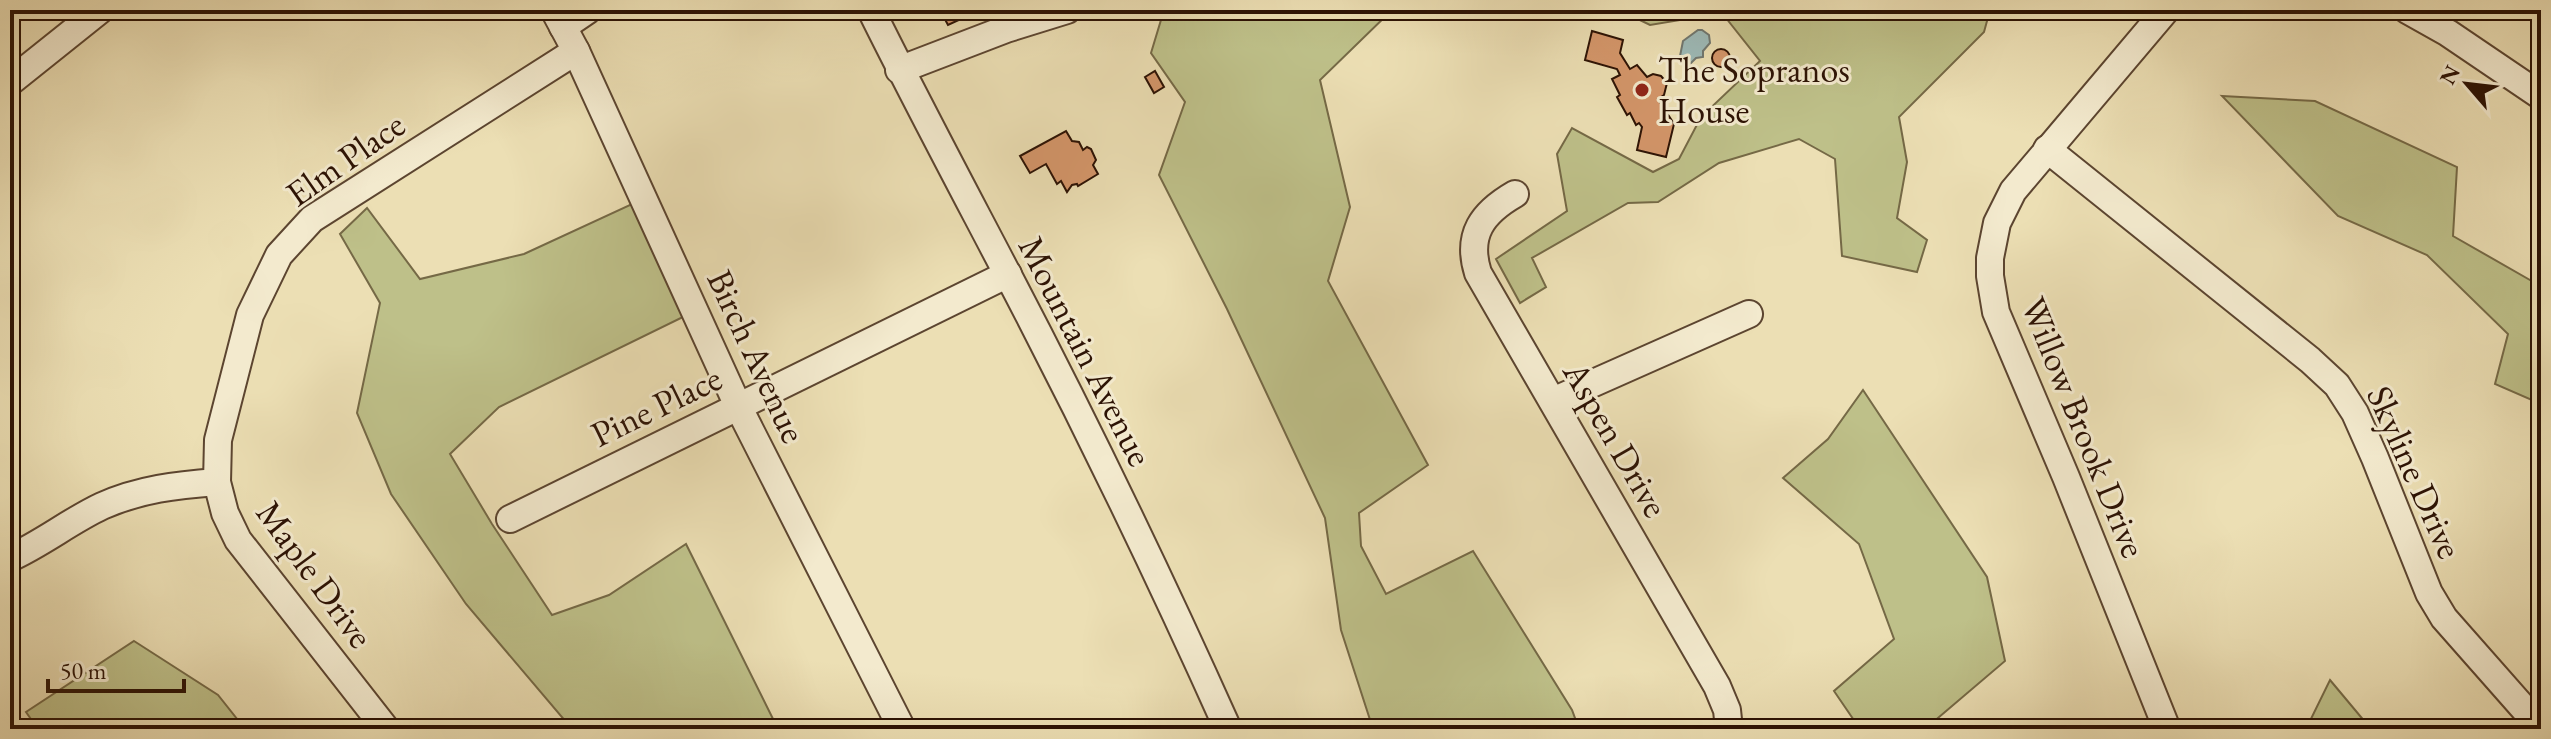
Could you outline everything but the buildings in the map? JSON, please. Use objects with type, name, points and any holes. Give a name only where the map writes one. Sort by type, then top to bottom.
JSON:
[{"type":"street","points":[[10,82],[100,10]]},
{"type":"street","points":[[558,19],[588,10]]},
{"type":"street","name":"Mountain Avenue","points":[[871,10],[899,70],[1008,274],[1124,504],[1228,729]]},
{"type":"street","points":[[899,70],[1006,29],[1067,10]]},
{"type":"street","name":"Willow Brook Drive","points":[[2166,10],[2013,191],[1997,223],[1990,258],[1996,312],[2167,729]]},
{"type":"street","points":[[2407,10],[2448,33],[2541,96]]},
{"type":"street","name":"Birch Avenue","points":[[558,19],[576,51],[738,406],[902,729]]},
{"type":"street","name":"Elm Place","points":[[217,482],[218,440],[250,315],[279,255],[312,219],[576,51]]},
{"type":"street","name":"Skyline Drive","points":[[2047,149],[2337,385],[2355,413],[2375,458],[2429,593],[2444,618],[2541,728]]},
{"type":"street","name":"Aspen Drive","points":[[1515,194],[1488,212],[1482,221],[1475,240],[1478,273],[1717,686],[1727,710],[1729,729]]},
{"type":"street","name":"Pine Place","points":[[510,519],[1008,274]]},
{"type":"street","points":[[1553,401],[1749,314]]},
{"type":"street","name":"Maple Drive","points":[[10,558],[102,507],[138,493],[160,487],[217,482],[225,513],[238,540],[386,729]]},
{"type":"green space","points":[[1164,10],[1392,10],[1320,80],[1350,207],[1328,281],[1428,465],[1359,513],[1361,546],[1386,594],[1473,551],[1572,710],[1579,729],[1373,729],[1341,630],[1325,518],[1227,309],[1159,175],[1185,102],[1151,53]]},
{"type":"green space","points":[[1619,10],[1990,10],[1984,32],[1899,117],[1907,162],[1897,218],[1927,240],[1917,272],[1842,256],[1835,159],[1799,139],[1719,163],[1658,202],[1628,203],[1532,258],[1546,287],[1520,303],[1496,259],[1567,211],[1557,154],[1572,128],[1653,172],[1679,159],[1701,117],[1760,61],[1722,13],[1650,25]]},
{"type":"green space","points":[[2222,96],[2315,101],[2457,167],[2453,236],[2537,284],[2541,283],[2541,404],[2495,384],[2508,334],[2427,255],[2338,216]]},
{"type":"green space","points":[[632,204],[685,316],[499,407],[450,454],[552,615],[609,595],[686,544],[778,729],[572,729],[466,604],[391,494],[357,413],[380,303],[340,234],[367,208],[420,279],[524,254]]},
{"type":"green space","points":[[1863,390],[1987,577],[2005,661],[1925,729],[1860,729],[1834,691],[1894,639],[1859,544],[1783,478],[1828,439]]},
{"type":"green space","points":[[134,641],[218,695],[245,729],[38,729],[26,712]]},
{"type":"green space","points":[[2330,680],[2371,729],[2306,729]]},
{"type":"water","points":[[1698,30],[1709,35],[1710,43],[1703,51],[1703,57],[1685,64],[1680,56],[1683,41]]},
{"type":"place","name":"The Sopranos House","points":[[1642,90]]}]
